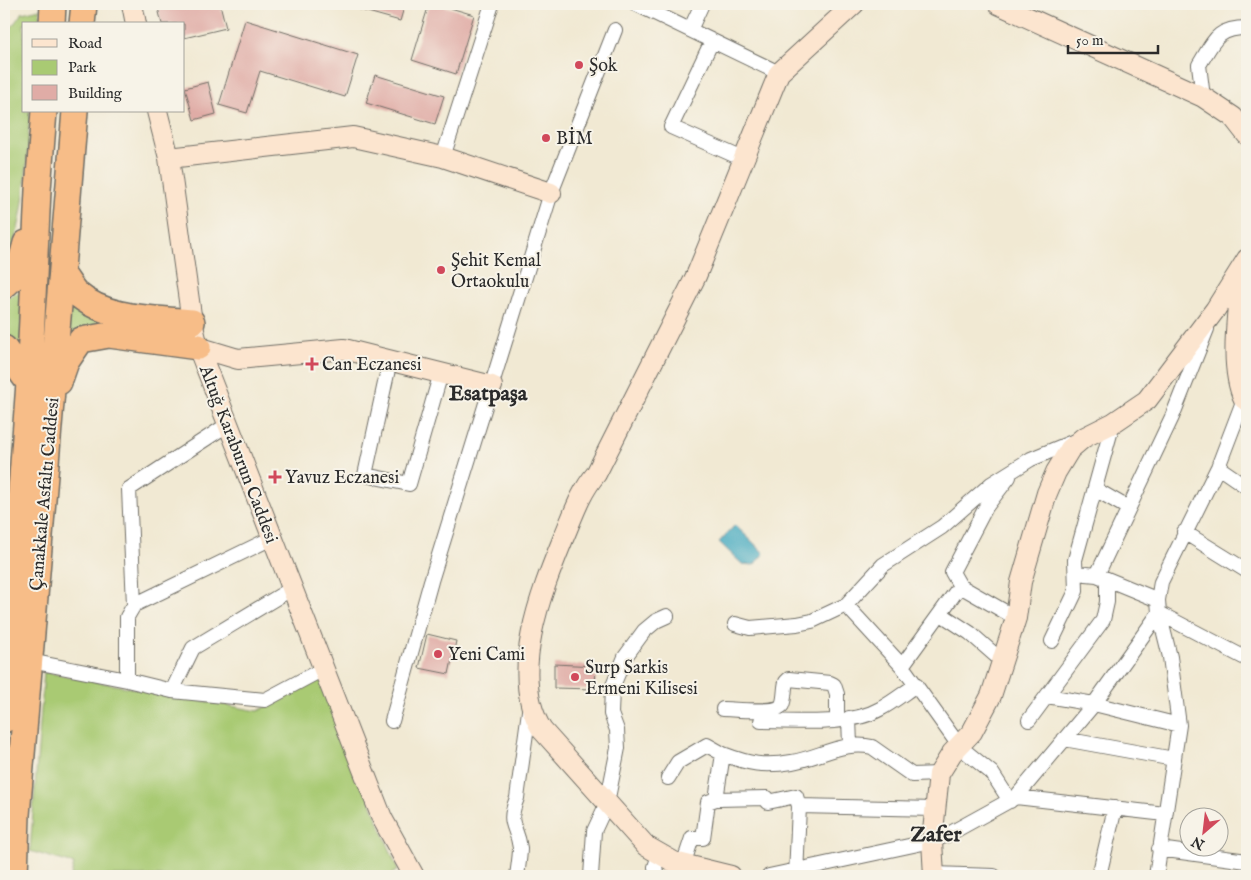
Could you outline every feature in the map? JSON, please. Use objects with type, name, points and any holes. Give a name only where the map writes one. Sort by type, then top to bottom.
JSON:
[{"type":"highway","points":[[52,22],[54,4]]},
{"type":"highway","name":"Çanakkale Asfaltı Caddesi","points":[[4,720],[11,544],[29,383],[38,190],[44,112]]},
{"type":"highway","name":"Çanakkale Asfaltı Caddesi","points":[[16,876],[17,814],[75,112]]},
{"type":"highway","points":[[4,286],[18,273],[38,190]]},
{"type":"highway","points":[[62,274],[75,292],[89,303],[111,312],[136,317],[192,322]]},
{"type":"highway","points":[[51,406],[66,362],[81,340],[109,335],[198,347]]},
{"type":"highway","points":[[4,348],[29,383]]},
{"type":"street","points":[[132,4],[136,22]]},
{"type":"street","points":[[443,157],[492,4]]},
{"type":"street","points":[[636,4],[778,73]]},
{"type":"street","points":[[690,30],[702,4]]},
{"type":"street","points":[[731,876],[683,865],[659,855],[636,838],[542,730],[534,716],[527,682],[531,643],[536,610],[544,585],[584,489],[596,474],[696,276],[778,73],[854,4]]},
{"type":"street","points":[[998,4],[1203,97],[1233,117],[1247,136]]},
{"type":"street","points":[[1203,97],[1199,64],[1215,39],[1229,28],[1247,28]]},
{"type":"street","points":[[392,721],[432,581],[551,193],[615,30]]},
{"type":"street","points":[[712,41],[671,127],[743,159]]},
{"type":"street","name":"Altuğ Karaburun Caddesi","points":[[157,112],[169,158],[192,322],[198,347],[382,818],[411,875]]},
{"type":"street","points":[[169,158],[353,136],[443,157],[551,193]]},
{"type":"street","points":[[734,624],[750,628],[797,624],[812,621],[846,604],[883,565],[942,527],[990,484],[1031,459],[1083,438],[1113,423],[1147,400],[1215,310],[1244,264]]},
{"type":"street","points":[[1156,876],[1179,725],[1170,657],[1159,606],[1161,582],[1184,532],[1218,467],[1246,400],[1238,385],[1236,362],[1244,264]]},
{"type":"street","points":[[1029,720],[1103,620],[1107,602],[1102,577],[1128,508],[1172,417],[1215,310]]},
{"type":"street","points":[[198,347],[238,359],[344,349],[492,386]]},
{"type":"street","points":[[390,360],[365,475],[409,484],[441,373]]},
{"type":"street","points":[[1052,642],[1076,591],[1075,560],[1113,423]]},
{"type":"street","points":[[127,680],[128,617],[134,605],[128,489],[227,424]]},
{"type":"street","points":[[994,876],[934,875],[932,841],[939,774],[952,753],[960,747],[972,732],[991,696],[1016,618],[1021,582],[1047,493],[1070,449],[1083,438]]},
{"type":"street","points":[[1218,467],[1247,487]]},
{"type":"street","points":[[1016,618],[960,586],[952,572],[986,507],[1018,468]]},
{"type":"street","points":[[1095,489],[1128,508]]},
{"type":"street","points":[[1184,532],[1247,571]]},
{"type":"street","points":[[134,605],[272,538]]},
{"type":"street","points":[[1076,573],[1102,577],[1159,606],[1247,659]]},
{"type":"street","points":[[902,666],[960,586]]},
{"type":"street","points":[[172,691],[193,648],[291,589]]},
{"type":"street","points":[[846,604],[902,666],[960,747],[992,773],[1013,799],[1165,814]]},
{"type":"street","points":[[769,876],[796,873],[932,841],[1013,799],[1094,704],[1159,606]]},
{"type":"street","points":[[941,614],[970,633],[1003,662]]},
{"type":"street","points":[[591,876],[594,831],[606,803],[618,748],[617,730],[611,714],[612,688],[625,657],[639,637],[656,621],[667,616]]},
{"type":"street","points":[[30,661],[172,691],[265,700],[323,669]]},
{"type":"street","points":[[723,709],[768,711],[779,709],[782,705],[786,682],[789,679],[830,683],[834,685],[837,694],[850,745]]},
{"type":"street","points":[[761,721],[843,719],[880,710],[916,685]]},
{"type":"street","points":[[1047,696],[1094,704],[1179,725]]},
{"type":"street","points":[[517,876],[520,848],[511,823],[512,810],[517,798],[530,703]]},
{"type":"street","points":[[1064,739],[1174,759]]},
{"type":"street","points":[[668,778],[678,762],[707,745],[723,754],[749,764],[792,762],[850,745],[872,747],[912,775],[939,774]]},
{"type":"street","points":[[716,799],[723,754]]},
{"type":"street","points":[[683,865],[692,838],[703,838],[708,802],[716,799],[767,798],[768,802],[796,796],[799,806],[796,873]]},
{"type":"street","points":[[799,806],[935,809]]},
{"type":"street","points":[[1099,876],[1115,808]]},
{"type":"street","points":[[1159,849],[1247,861]]},
{"type":"street","points":[[657,876],[655,867],[659,855]]},
{"type":"green space","points":[[40,9],[39,22],[22,22],[22,112],[30,112],[27,167],[22,211],[12,248],[4,260],[4,37],[22,13]]},
{"type":"green space","points":[[24,290],[20,356],[4,329],[4,299]]},
{"type":"green space","points":[[70,304],[187,331],[101,326],[67,335]]},
{"type":"green space","points":[[44,672],[258,711],[321,678],[398,870],[389,876],[71,876],[74,864],[30,851]]},
{"type":"water","points":[[735,525],[764,553],[754,565],[742,564],[719,542]]},
{"type":"building","points":[[157,4],[220,4],[226,28],[185,38],[185,22],[162,22]]},
{"type":"building","points":[[351,4],[405,4],[400,21],[350,7]]},
{"type":"building","points":[[429,4],[437,4],[474,15],[456,74],[412,60]]},
{"type":"building","points":[[245,20],[358,55],[345,97],[260,71],[247,113],[219,105]]},
{"type":"building","points":[[375,75],[444,96],[435,124],[366,103]]},
{"type":"building","points":[[208,82],[216,114],[194,120],[185,88]]},
{"type":"building","name":"Yeni Cami","points":[[427,634],[456,641],[449,674],[419,668]]},
{"type":"building","name":"Surp Sarkis Ermeni Kilisesi","points":[[554,664],[596,666],[595,689],[554,688]]},
{"type":"place","name":"Şok","points":[[579,65]]},
{"type":"place","name":"BİM","points":[[546,138]]},
{"type":"place","name":"Şehit Kemal Ortaokulu","points":[[441,270]]},
{"type":"place","name":"Can Eczanesi","points":[[312,364]]},
{"type":"place","name":"Yavuz Eczanesi","points":[[275,477]]},
{"type":"place","name":"Yeni Cami","points":[[438,654]]},
{"type":"place","name":"Surp Sarkis Ermeni Kilisesi","points":[[575,677]]},
{"type":"district","name":"Esatpaşa","points":[[488,392]]},
{"type":"district","name":"Zafer","points":[[936,833]]}]
